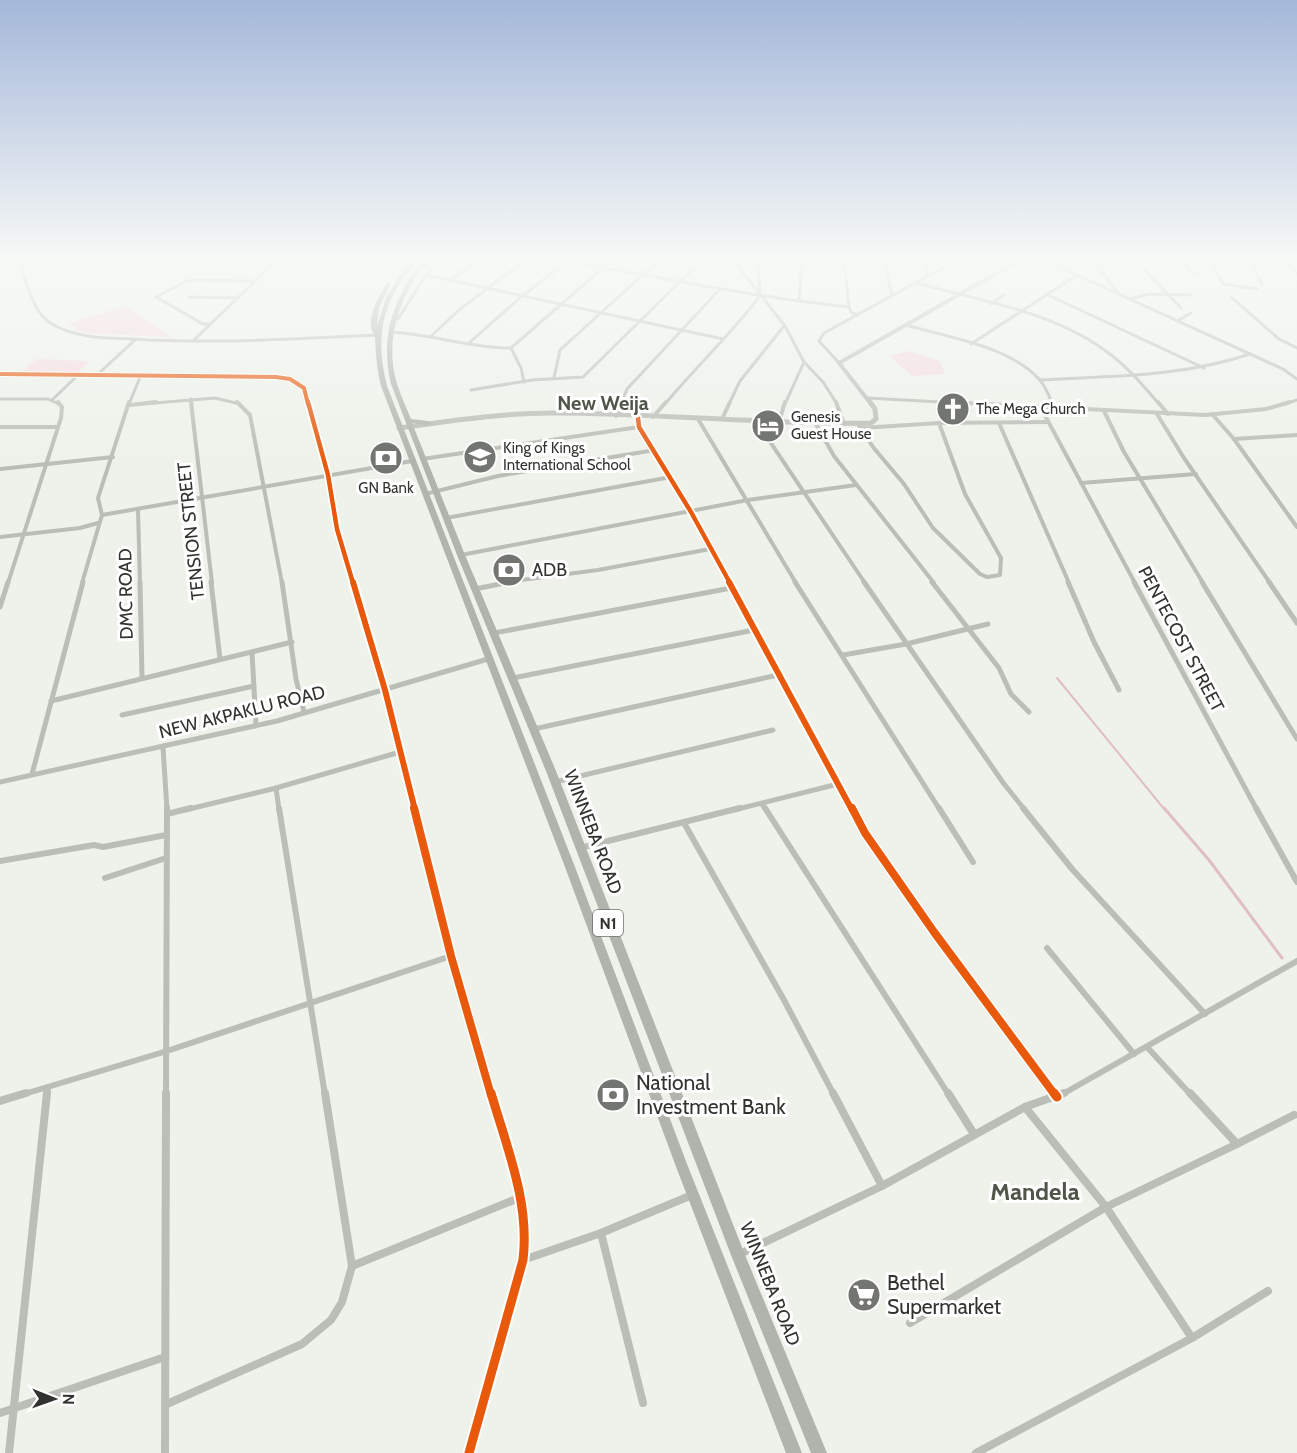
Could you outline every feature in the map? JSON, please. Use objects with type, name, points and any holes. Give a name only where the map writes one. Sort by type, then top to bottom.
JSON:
[{"type":"highway","points":[[373,328],[377,335]]},
{"type":"highway","name":"WINNEBA ROAD","points":[[379,328],[377,335],[380,375],[392,394],[407,429],[488,659],[794,1453]]},
{"type":"highway","name":"WINNEBA ROAD","points":[[391,328],[392,394]]},
{"type":"highway","points":[[390,331],[394,328]]},
{"type":"highway","points":[[407,429],[420,430],[429,424]]},
{"type":"highway","points":[[407,429],[429,424]]},
{"type":"highway","name":"WINNEBA ROAD","points":[[430,493],[446,518],[534,729],[738,1255],[819,1453]]},
{"type":"highway","points":[[681,1164],[700,1155]]},
{"type":"street","points":[[60,328],[77,335],[136,339],[194,340],[377,335]]},
{"type":"street","points":[[194,340],[206,328]]},
{"type":"street","points":[[431,336],[441,328]]},
{"type":"street","points":[[469,343],[486,328]]},
{"type":"street","points":[[390,331],[494,348],[511,348],[534,328]]},
{"type":"street","points":[[554,378],[560,350],[583,328]]},
{"type":"street","points":[[471,390],[554,378],[583,377],[633,328]]},
{"type":"street","points":[[663,328],[723,339]]},
{"type":"street","points":[[616,416],[627,389],[685,328]]},
{"type":"street","points":[[652,418],[723,339],[736,328]]},
{"type":"street","points":[[722,419],[740,381],[783,328]]},
{"type":"street","points":[[779,422],[788,394],[804,362],[804,356],[785,328]]},
{"type":"street","points":[[836,328],[820,337],[819,341],[875,409],[876,419],[860,426]]},
{"type":"street","points":[[839,363],[901,328]]},
{"type":"street","points":[[916,328],[1015,360],[1040,380],[1054,408]]},
{"type":"street","points":[[971,344],[995,328]]},
{"type":"street","points":[[1062,328],[1091,341],[1130,374],[1168,414]]},
{"type":"street","points":[[1118,328],[1204,368]]},
{"type":"street","points":[[1192,328],[1296,377]]},
{"type":"street","points":[[1267,328],[1280,339],[1297,348]]},
{"type":"street","points":[[97,375],[136,339]]},
{"type":"street","points":[[511,348],[521,368],[524,382]]},
{"type":"street","points":[[1040,380],[1204,368],[1226,364],[1250,354]]},
{"type":"street","points":[[804,362],[814,369],[829,391],[844,424]]},
{"type":"street","points":[[0,374],[276,377],[297,382],[304,388],[328,476],[337,529],[385,690],[451,956],[521,1197],[526,1234],[523,1260],[469,1453]]},
{"type":"street","points":[[52,400],[79,374]]},
{"type":"street","points":[[32,774],[102,515],[98,498],[132,393],[141,375]]},
{"type":"street","points":[[867,398],[1157,414],[1212,414],[1266,409],[1297,400]]},
{"type":"street","points":[[0,399],[52,400],[62,407],[63,414],[0,607]]},
{"type":"street","points":[[130,405],[191,399],[226,399],[237,402],[250,415],[256,435],[292,642],[296,679],[304,712]]},
{"type":"street","name":"TENSION STREET","points":[[191,399],[220,659]]},
{"type":"street","name":"PENTECOST STREET","points":[[1041,408],[1122,555],[1225,753],[1297,882]]},
{"type":"street","points":[[1104,411],[1115,435],[1297,740]]},
{"type":"street","points":[[429,424],[528,414],[756,420],[860,426],[1048,422]]},
{"type":"street","points":[[1157,414],[1297,623]]},
{"type":"street","points":[[1212,414],[1234,439],[1297,527]]},
{"type":"street","points":[[638,418],[639,428],[655,450],[691,512],[865,833],[909,897],[1057,1096]]},
{"type":"street","points":[[698,419],[789,572],[973,862]]},
{"type":"street","points":[[756,420],[802,492],[1004,784],[1048,841],[1205,1014]]},
{"type":"street","points":[[860,426],[904,484],[938,535],[980,574],[987,577],[1000,575],[1002,572],[1001,558],[965,494],[939,423]]},
{"type":"street","points":[[999,423],[1095,642],[1119,690]]},
{"type":"street","points":[[816,424],[828,449],[999,668],[1008,691],[1029,712]]},
{"type":"street","points":[[0,427],[57,427]]},
{"type":"street","points":[[102,515],[526,442],[639,428]]},
{"type":"street","points":[[1234,439],[1296,437]]},
{"type":"street","points":[[430,493],[498,476],[655,450]]},
{"type":"street","points":[[0,469],[113,457]]},
{"type":"street","points":[[1081,483],[1130,481],[1141,478],[1196,474]]},
{"type":"street","points":[[446,518],[671,477]]},
{"type":"street","points":[[461,555],[748,500],[856,485]]},
{"type":"street","name":"DMC ROAD","points":[[138,510],[141,677]]},
{"type":"street","points":[[0,537],[80,528],[98,523]]},
{"type":"street","points":[[475,589],[494,584],[598,570],[710,549]]},
{"type":"street","points":[[494,633],[731,588]]},
{"type":"street","points":[[843,655],[906,644],[988,624]]},
{"type":"street","points":[[513,678],[754,630]]},
{"type":"street","points":[[51,700],[292,642]]},
{"type":"street","points":[[252,652],[256,726]]},
{"type":"street","name":"NEW AKPAKLU ROAD","points":[[0,782],[256,726],[488,659]]},
{"type":"street","points":[[534,729],[778,675]]},
{"type":"street","points":[[122,715],[254,686]]},
{"type":"street","points":[[555,782],[773,730]]},
{"type":"street","points":[[163,747],[167,814],[165,1357],[167,1404],[165,1453]]},
{"type":"street","points":[[167,814],[276,788],[400,752]]},
{"type":"street","points":[[580,848],[838,784]]},
{"type":"street","points":[[167,1404],[302,1344],[320,1331],[335,1316],[346,1295],[352,1266],[276,788]]},
{"type":"street","points":[[762,804],[974,1134]]},
{"type":"street","points":[[684,823],[784,1000],[882,1186]]},
{"type":"street","points":[[0,861],[94,844],[103,847],[166,835]]},
{"type":"street","points":[[105,878],[166,858]]},
{"type":"street","points":[[1047,948],[1134,1054]]},
{"type":"street","points":[[0,1101],[167,1051],[451,956]]},
{"type":"street","points":[[738,1255],[882,1186],[1025,1107],[1057,1096],[1297,961]]},
{"type":"street","points":[[1147,1047],[1237,1144]]},
{"type":"street","points":[[9,1453],[48,1087]]},
{"type":"street","points":[[1025,1107],[1106,1207],[1192,1338]]},
{"type":"street","points":[[910,1323],[1106,1207],[1294,1115]]},
{"type":"street","points":[[523,1260],[601,1233],[693,1194]]},
{"type":"street","points":[[352,1266],[521,1197]]},
{"type":"street","points":[[601,1233],[643,1402]]},
{"type":"street","points":[[976,1453],[1192,1338],[1268,1292]]},
{"type":"street","points":[[0,1413],[165,1357]]},
{"type":"shaded area","points":[[75,328],[158,328],[172,337],[73,331]]},
{"type":"shaded area","points":[[909,351],[940,361],[945,374],[912,376],[889,356]]},
{"type":"shaded area","points":[[36,359],[90,361],[78,372],[23,371]]},
{"type":"waterway","points":[[1057,678],[1165,810]]},
{"type":"waterway","points":[[1164,808],[1209,860],[1282,958]]},
{"type":"cycle path","points":[[0,374],[276,377],[290,379],[304,388],[328,475],[337,529],[385,690],[451,956],[521,1197],[525,1236],[523,1260],[469,1453]]},
{"type":"cycle path","points":[[638,418],[639,427],[691,512],[865,833],[934,932],[1057,1097]]},
{"type":"place","name":"The Mega Church","points":[[953,409]]},
{"type":"place","name":"Genesis Guest House","points":[[768,426]]},
{"type":"place","name":"King of Kings International School","points":[[480,457]]},
{"type":"place","name":"GN Bank","points":[[386,458]]},
{"type":"place","name":"ADB","points":[[509,570]]},
{"type":"place","name":"National Investment Bank","points":[[613,1095]]},
{"type":"place","name":"Bethel Supermarket","points":[[864,1295]]},
{"type":"district","name":"New Weija","points":[[603,403]]},
{"type":"district","name":"Mandela","points":[[1035,1192]]}]
